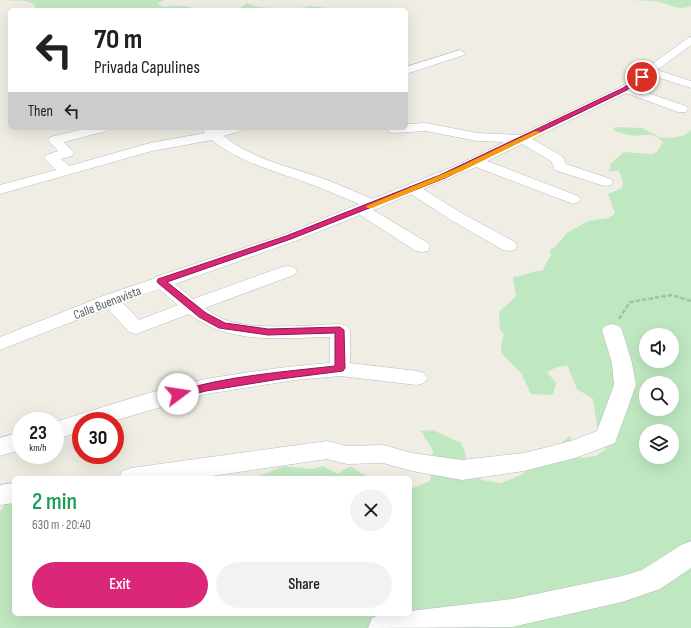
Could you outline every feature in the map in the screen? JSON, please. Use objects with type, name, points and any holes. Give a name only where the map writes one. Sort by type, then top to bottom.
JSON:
[{"type":"street","name":"Calle Buenavista","points":[[0,344],[161,281],[288,238],[413,189],[476,162],[625,89],[691,40]]},
{"type":"street","points":[[408,70],[460,53]]},
{"type":"street","points":[[650,71],[681,83],[691,85]]},
{"type":"street","points":[[625,89],[686,108]]},
{"type":"street","points":[[659,115],[686,108]]},
{"type":"street","points":[[408,128],[426,127],[477,137],[523,139],[557,159],[560,168],[606,182]]},
{"type":"street","points":[[66,171],[51,158],[67,153],[55,140],[95,130]]},
{"type":"street","points":[[0,190],[150,147],[224,130]]},
{"type":"street","points":[[212,132],[229,147],[278,169],[318,182],[367,207],[422,247]]},
{"type":"street","points":[[476,162],[573,199]]},
{"type":"street","points":[[413,189],[457,217],[509,246]]},
{"type":"street","points":[[110,300],[136,328],[288,271]]},
{"type":"street","points":[[161,281],[203,315],[222,326],[268,332],[340,330],[340,368]]},
{"type":"street","points":[[146,476],[327,450],[347,454],[383,454],[412,462],[462,470],[524,462],[575,449],[607,437],[625,385],[622,363],[612,330]]},
{"type":"street","points":[[115,412],[206,387],[295,373],[340,368],[417,378]]},
{"type":"street","points":[[0,447],[12,444]]},
{"type":"street","points":[[0,495],[12,493]]},
{"type":"street","points":[[383,628],[512,613],[622,589],[650,580],[691,553]]},
{"type":"path","points":[[612,330],[630,302],[672,295],[691,301]]},
{"type":"green space","points":[[0,0],[166,0],[157,3],[162,6],[169,7],[184,6],[192,8],[36,8],[34,4],[26,1]]},
{"type":"green space","points":[[631,0],[691,0],[691,6],[678,8],[656,1]]},
{"type":"green space","points":[[247,3],[258,7],[271,8],[240,8]]},
{"type":"green space","points":[[310,6],[328,8],[301,8]]},
{"type":"green space","points":[[616,127],[642,128],[659,137],[672,138],[685,135],[691,130],[691,628],[0,628],[0,511],[7,499],[12,498],[12,616],[412,616],[412,488],[430,481],[433,451],[421,431],[433,430],[461,443],[469,470],[482,480],[501,483],[521,475],[570,436],[579,458],[596,456],[606,449],[598,432],[593,399],[577,389],[567,365],[547,372],[556,383],[553,395],[531,394],[521,373],[502,354],[501,345],[504,334],[500,330],[499,312],[516,296],[513,277],[535,271],[542,271],[551,255],[550,250],[554,248],[567,233],[588,221],[609,218],[615,213],[608,194],[622,188],[623,182],[619,171],[609,171],[611,163],[624,152],[652,154],[657,152],[663,142],[659,138],[651,135],[629,135],[613,130]]},
{"type":"green space","points":[[284,466],[312,469],[323,466],[338,474],[350,466],[366,476],[259,476]]},
{"type":"slow traffic","points":[[369,206],[460,169],[538,132]]},
{"type":"route","points":[[178,394],[206,387],[280,375],[340,368],[340,330],[268,332],[222,326],[203,315],[161,281],[288,238],[443,177],[625,89],[642,77]]}]
